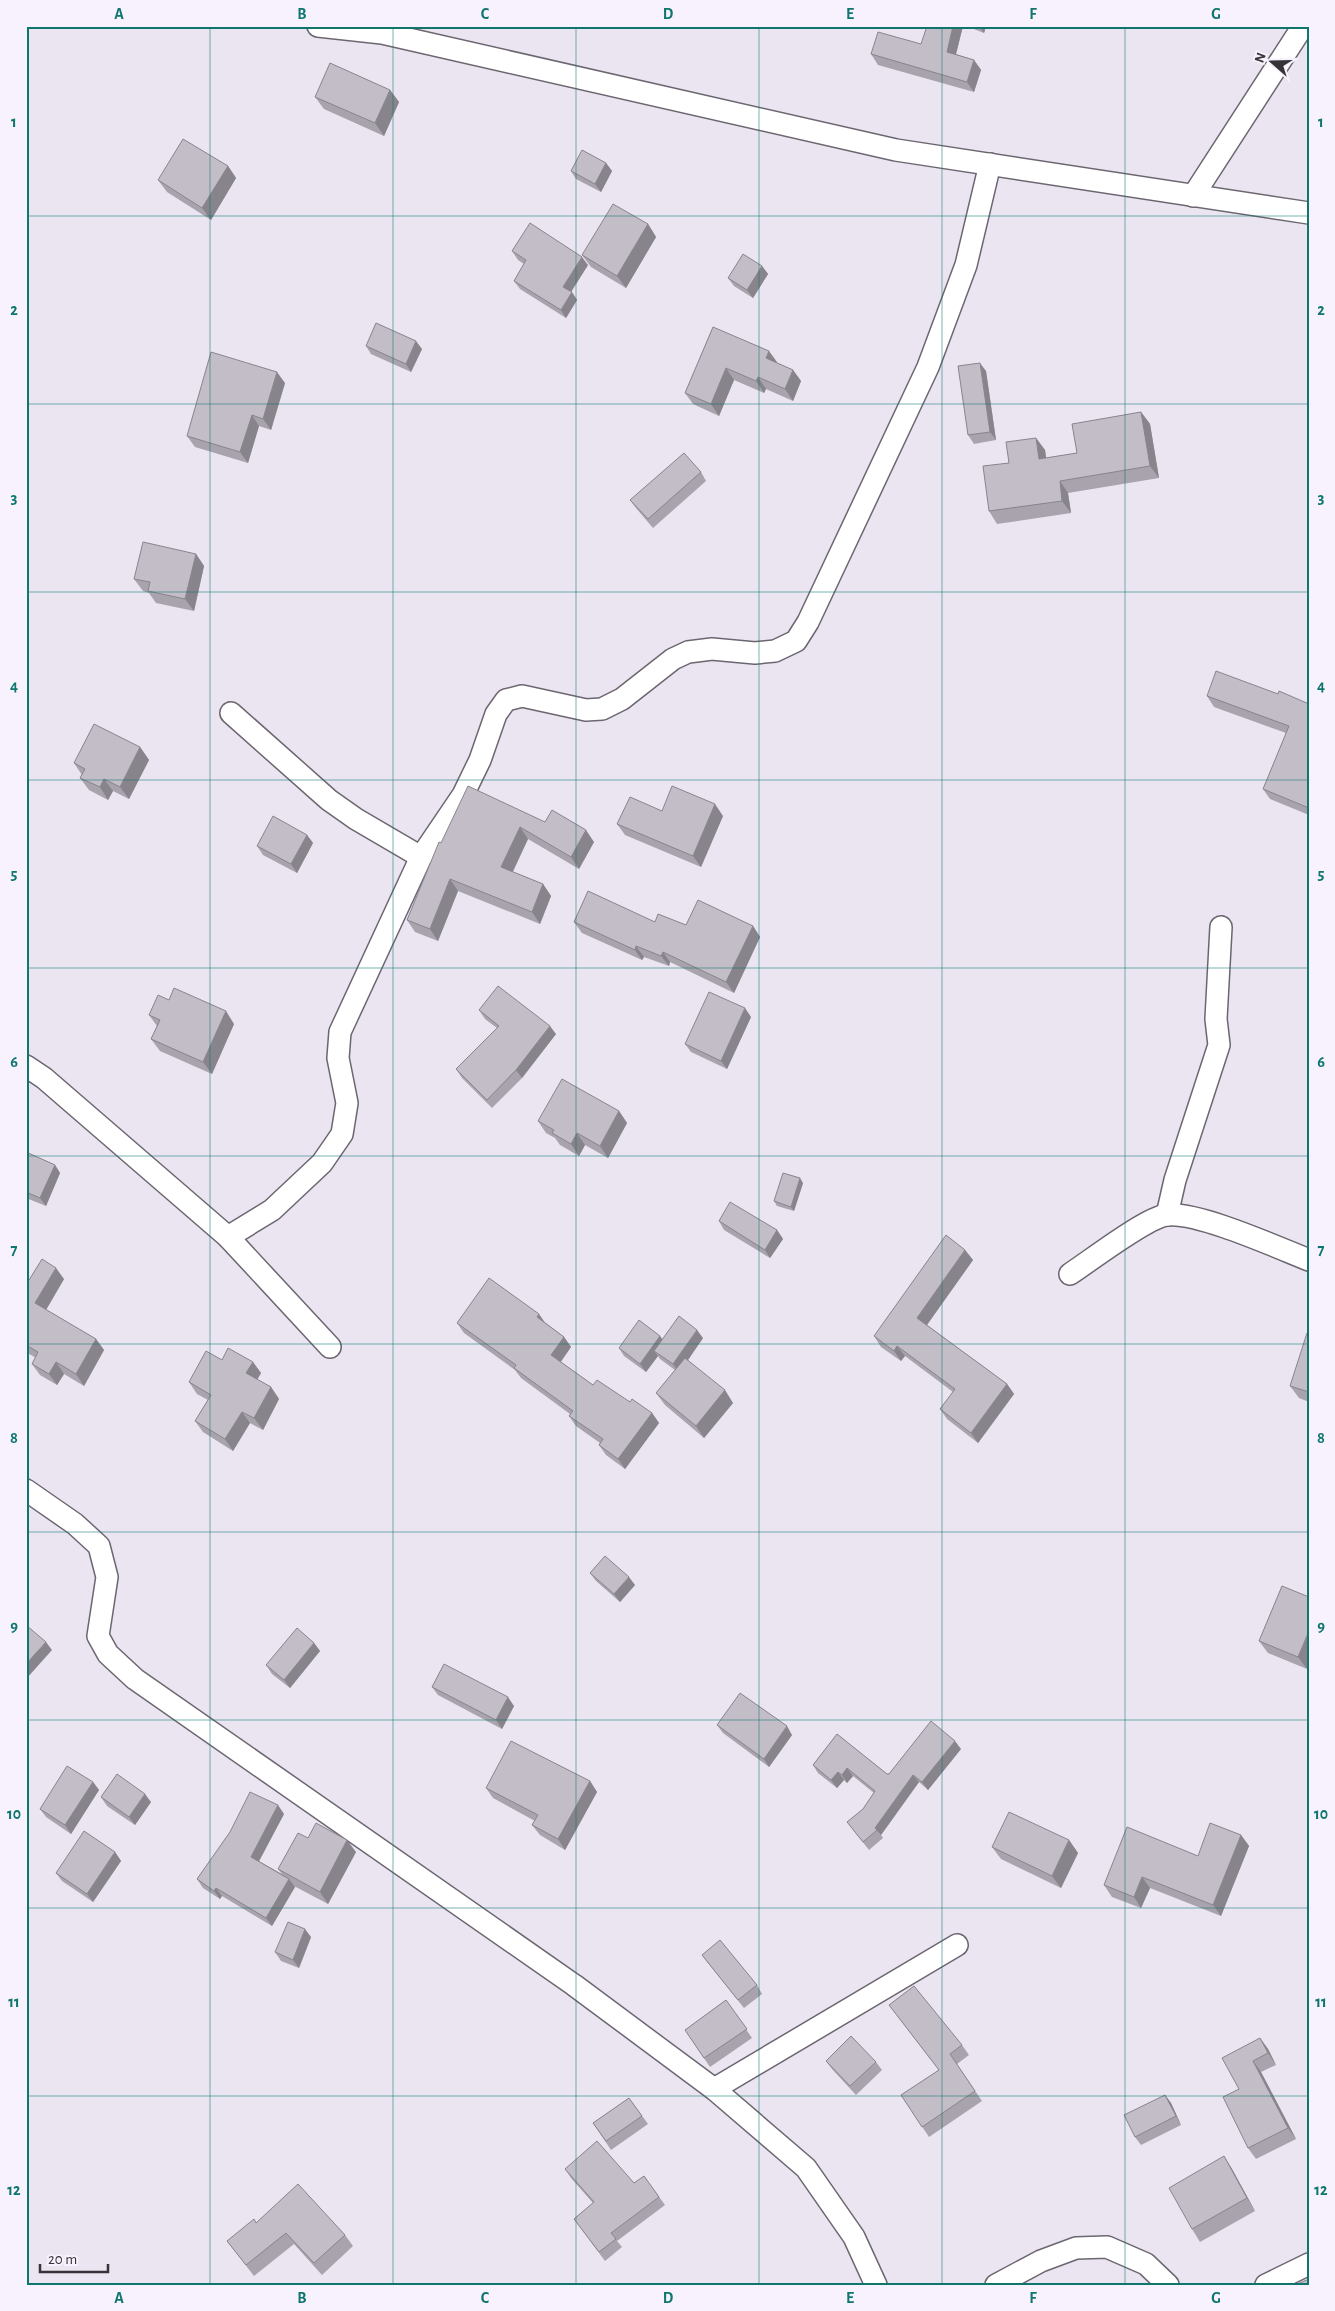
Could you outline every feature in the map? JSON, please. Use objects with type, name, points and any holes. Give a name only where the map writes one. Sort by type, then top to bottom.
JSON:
[{"type":"street","points":[[318,26],[382,33],[896,150],[1309,214]]},
{"type":"street","points":[[1193,196],[1303,26]]},
{"type":"street","points":[[228,1238],[272,1210],[322,1163],[342,1134],[348,1102],[338,1058],[340,1032],[421,857],[463,795],[480,760],[496,714],[506,700],[522,696],[586,710],[602,709],[622,699],[673,659],[688,652],[712,649],[755,653],[775,651],[796,641],[808,622],[928,366],[966,265],[990,164]]},
{"type":"street","points":[[231,713],[330,800],[356,819],[421,857]]},
{"type":"street","points":[[1167,1215],[1175,1180],[1219,1045],[1216,1018],[1220,927]]},
{"type":"street","points":[[26,1066],[44,1078],[228,1238],[330,1347]]},
{"type":"street","points":[[1070,1274],[1142,1226],[1167,1215],[1199,1218],[1309,1260]]},
{"type":"street","points":[[26,1490],[75,1524],[99,1546],[107,1577],[98,1636],[108,1654],[134,1679],[574,1985],[714,2088],[806,2168],[854,2236],[876,2285]]},
{"type":"street","points":[[714,2088],[957,1945]]},
{"type":"street","points":[[996,2285],[1041,2261],[1076,2248],[1106,2247],[1146,2264],[1168,2285]]},
{"type":"street","points":[[1266,2285],[1309,2264]]},
{"type":"building","points":[[927,26],[953,26],[947,52],[974,60],[967,82],[871,54],[878,32],[921,44]]},
{"type":"building","points":[[330,63],[390,90],[375,123],[315,97]]},
{"type":"building","points":[[183,139],[228,166],[202,208],[158,180]]},
{"type":"building","points":[[582,150],[606,163],[595,184],[571,171]]},
{"type":"building","points":[[613,204],[648,224],[617,276],[582,255]]},
{"type":"building","points":[[530,223],[582,257],[563,287],[572,292],[561,310],[514,281],[526,260],[512,251]]},
{"type":"building","points":[[743,254],[762,266],[747,290],[728,278]]},
{"type":"building","points":[[376,323],[416,341],[406,364],[366,346]]},
{"type":"building","points":[[713,327],[769,351],[766,358],[793,370],[785,389],[758,377],[756,381],[726,368],[711,404],[685,393]]},
{"type":"building","points":[[211,352],[277,372],[263,419],[252,415],[240,452],[187,436]]},
{"type":"building","points":[[980,363],[990,432],[968,435],[958,366]]},
{"type":"building","points":[[1141,412],[1150,466],[1060,481],[1062,501],[989,511],[983,466],[1009,463],[1006,442],[1036,438],[1039,459],[1077,453],[1072,424]]},
{"type":"building","points":[[684,453],[701,472],[648,519],[630,500]]},
{"type":"building","points":[[143,542],[196,554],[185,599],[148,591],[150,582],[134,579]]},
{"type":"building","points":[[1216,671],[1278,694],[1279,691],[1309,704],[1309,808],[1263,789],[1289,726],[1207,696]]},
{"type":"building","points":[[94,724],[140,747],[120,787],[104,779],[100,787],[80,778],[85,769],[74,763]]},
{"type":"building","points":[[468,786],[545,822],[552,810],[586,830],[571,857],[520,827],[501,867],[543,884],[532,912],[450,879],[430,929],[407,920],[439,842],[441,843]]},
{"type":"building","points":[[672,786],[715,804],[693,856],[617,824],[630,797],[662,811]]},
{"type":"building","points":[[273,816],[307,835],[291,864],[257,846]]},
{"type":"building","points":[[588,891],[655,922],[658,914],[686,925],[698,900],[753,926],[726,982],[663,952],[661,956],[636,946],[635,950],[574,922]]},
{"type":"building","points":[[498,986],[550,1026],[516,1070],[487,1100],[456,1069],[499,1026],[479,1010]]},
{"type":"building","points":[[174,988],[226,1011],[203,1062],[151,1039],[160,1020],[149,1015],[158,995],[169,1000]]},
{"type":"building","points":[[709,992],[745,1008],[721,1061],[685,1044]]},
{"type":"building","points":[[562,1079],[619,1111],[600,1146],[577,1133],[571,1144],[552,1133],[554,1130],[538,1121]]},
{"type":"building","points":[[26,1152],[55,1165],[40,1198],[26,1192]]},
{"type":"building","points":[[783,1173],[800,1178],[791,1207],[774,1201]]},
{"type":"building","points":[[730,1202],[777,1230],[765,1250],[719,1221]]},
{"type":"building","points":[[946,1235],[965,1250],[917,1318],[1007,1384],[971,1433],[940,1409],[955,1389],[897,1346],[894,1351],[874,1336]]},
{"type":"building","points":[[42,1259],[56,1268],[35,1303],[96,1339],[76,1374],[56,1362],[49,1374],[32,1364],[38,1352],[26,1345],[26,1285]]},
{"type":"building","points":[[489,1278],[539,1314],[537,1317],[564,1337],[551,1355],[593,1385],[597,1380],[630,1402],[632,1399],[652,1413],[618,1459],[599,1445],[603,1439],[569,1416],[573,1411],[514,1368],[516,1365],[457,1323]]},
{"type":"building","points":[[679,1316],[697,1330],[673,1364],[654,1351]]},
{"type":"building","points":[[639,1320],[660,1336],[640,1364],[619,1348]]},
{"type":"building","points":[[1307,1333],[1309,1334],[1309,1392],[1290,1386]]},
{"type":"building","points":[[228,1348],[253,1362],[246,1373],[271,1387],[254,1418],[242,1412],[225,1439],[195,1421],[211,1395],[189,1382],[206,1351],[222,1360]]},
{"type":"building","points":[[685,1358],[725,1390],[696,1426],[656,1393]]},
{"type":"building","points":[[605,1556],[629,1577],[614,1594],[590,1573]]},
{"type":"building","points":[[1282,1586],[1309,1597],[1309,1631],[1298,1657],[1259,1641]]},
{"type":"building","points":[[26,1625],[46,1642],[26,1664]]},
{"type":"building","points":[[297,1628],[314,1643],[284,1680],[266,1665]]},
{"type":"building","points":[[444,1664],[508,1697],[496,1720],[432,1687]]},
{"type":"building","points":[[740,1693],[787,1726],[764,1759],[717,1725]]},
{"type":"building","points":[[931,1721],[955,1741],[922,1782],[913,1775],[875,1828],[877,1830],[863,1842],[847,1822],[863,1809],[875,1791],[847,1768],[842,1775],[838,1772],[831,1780],[813,1765],[837,1734],[889,1774]]},
{"type":"building","points":[[511,1741],[590,1781],[558,1839],[532,1825],[538,1815],[486,1788]]},
{"type":"building","points":[[67,1766],[93,1782],[65,1825],[40,1809]]},
{"type":"building","points":[[117,1774],[145,1794],[129,1817],[101,1797]]},
{"type":"building","points":[[250,1792],[278,1805],[251,1857],[289,1879],[266,1918],[216,1888],[214,1891],[197,1879],[230,1832]]},
{"type":"building","points":[[1009,1812],[1069,1840],[1052,1876],[992,1847]]},
{"type":"building","points":[[316,1823],[347,1840],[320,1892],[278,1869],[298,1833],[308,1838]]},
{"type":"building","points":[[1210,1823],[1241,1835],[1213,1905],[1142,1877],[1134,1897],[1104,1885],[1127,1827],[1198,1856]]},
{"type":"building","points":[[84,1831],[115,1852],[87,1894],[56,1873]]},
{"type":"building","points":[[288,1922],[305,1929],[293,1960],[275,1952]]},
{"type":"building","points":[[720,1940],[757,1985],[738,2000],[702,1955]]},
{"type":"building","points":[[914,1986],[962,2045],[950,2054],[975,2091],[922,2127],[901,2095],[939,2070],[889,2005]]},
{"type":"building","points":[[726,2000],[747,2029],[704,2058],[685,2030]]},
{"type":"building","points":[[851,2036],[876,2062],[850,2086],[826,2061]]},
{"type":"building","points":[[1260,2038],[1268,2053],[1253,2061],[1288,2128],[1248,2148],[1223,2097],[1239,2089],[1222,2058]]},
{"type":"building","points":[[1165,2095],[1176,2116],[1135,2137],[1124,2115]]},
{"type":"building","points":[[629,2098],[642,2116],[606,2141],[593,2123]]},
{"type":"building","points":[[597,2141],[634,2183],[644,2176],[659,2197],[611,2233],[616,2239],[599,2252],[574,2219],[594,2202],[565,2169]]},
{"type":"building","points":[[1224,2156],[1247,2198],[1192,2229],[1169,2188]]},
{"type":"building","points":[[298,2184],[345,2235],[314,2263],[286,2233],[246,2265],[227,2241],[254,2219],[256,2223]]},
{"type":"building","points":[[1309,2279],[1309,2285],[1295,2285]]}]
